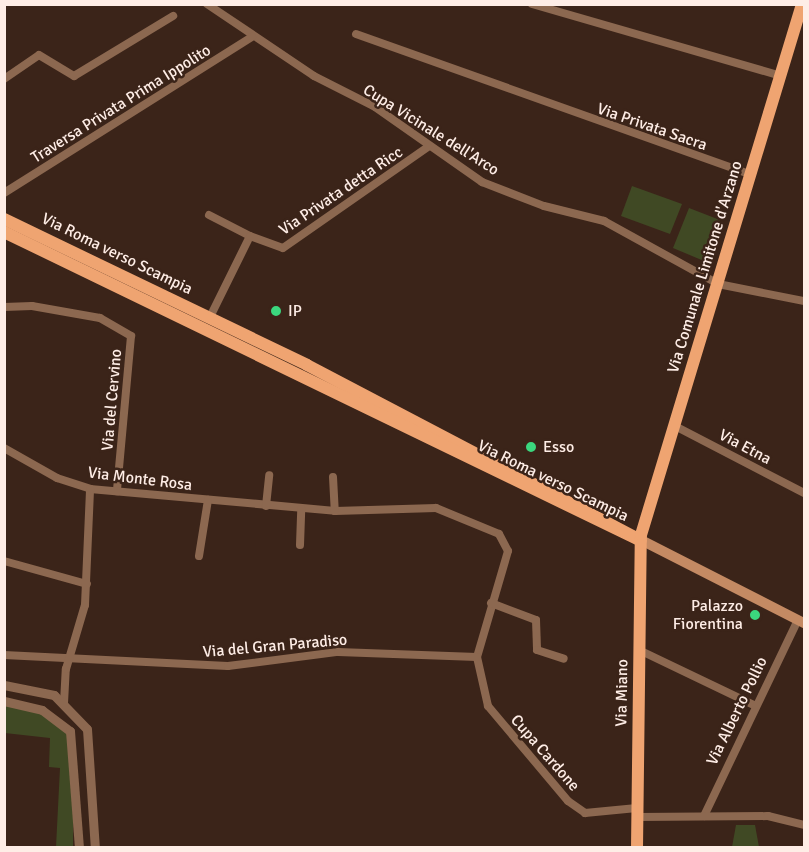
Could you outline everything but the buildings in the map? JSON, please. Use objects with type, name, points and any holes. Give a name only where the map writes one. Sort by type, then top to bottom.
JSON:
[{"type":"main road","name":"Via Comunale Limitone d'Arzano","points":[[641,540],[802,4]]},
{"type":"main road","name":"Via Roma verso Scampia","points":[[4,219],[364,394],[641,540]]},
{"type":"main road","name":"Via Roma verso Scampia","points":[[4,232],[210,321],[432,440],[641,540]]},
{"type":"main road","points":[[641,540],[801,621]]},
{"type":"main road","name":"Via Miano","points":[[637,848],[641,540]]},
{"type":"street","name":"Cupa Vicinale dell'Arco","points":[[207,4],[252,37],[375,107],[482,182],[544,206],[604,221],[718,284],[804,301]]},
{"type":"street","points":[[532,4],[781,76]]},
{"type":"street","points":[[4,79],[39,55],[74,76],[173,16]]},
{"type":"street","name":"Via Privata Sacra","points":[[356,33],[751,175]]},
{"type":"street","name":"Traversa Privata Prima Ippolito","points":[[4,193],[252,37]]},
{"type":"street","name":"Via Privata detta Ricc","points":[[250,236],[284,248],[429,147]]},
{"type":"street","points":[[209,215],[250,236],[210,321]]},
{"type":"street","name":"Via del Cervino","points":[[4,307],[32,306],[100,318],[131,336],[117,491]]},
{"type":"street","name":"Via Etna","points":[[674,425],[804,494]]},
{"type":"street","name":"Via Monte Rosa","points":[[4,448],[57,478],[90,489],[335,511],[436,508],[499,534],[508,551],[477,657]]},
{"type":"street","points":[[266,506],[269,475]]},
{"type":"street","points":[[333,477],[335,511]]},
{"type":"street","points":[[64,703],[69,658],[87,584],[90,489]]},
{"type":"street","name":"Via Monte Rosa","points":[[199,555],[208,500]]},
{"type":"street","points":[[300,545],[301,509]]},
{"type":"street","points":[[4,561],[87,584]]},
{"type":"street","points":[[491,603],[536,620],[537,650],[564,659]]},
{"type":"street","name":"Via Alberto Pollio","points":[[704,816],[754,705],[801,621]]},
{"type":"street","points":[[639,650],[754,705]]},
{"type":"street","name":"Via del Gran Paradiso","points":[[4,655],[228,666],[338,652],[477,657]]},
{"type":"street","name":"Cupa Cardone","points":[[477,657],[488,706],[568,801],[585,813],[768,816],[804,825]]},
{"type":"street","points":[[4,685],[54,695],[87,729],[95,848]]},
{"type":"street","points":[[4,701],[36,707],[70,731],[74,743],[79,848]]},
{"type":"green space","points":[[632,186],[682,204],[670,234],[621,216]]},
{"type":"green space","points":[[689,208],[720,220],[704,261],[673,248]]},
{"type":"green space","points":[[5,705],[42,710],[60,722],[74,743],[73,847],[56,847],[60,768],[49,767],[50,738],[5,733]]},
{"type":"green space","points":[[736,825],[755,825],[759,847],[732,847]]},
{"type":"place","name":"IP","points":[[276,311]]},
{"type":"place","name":"Esso","points":[[531,447]]},
{"type":"place","name":"Palazzo Fiorentina","points":[[755,615]]}]
